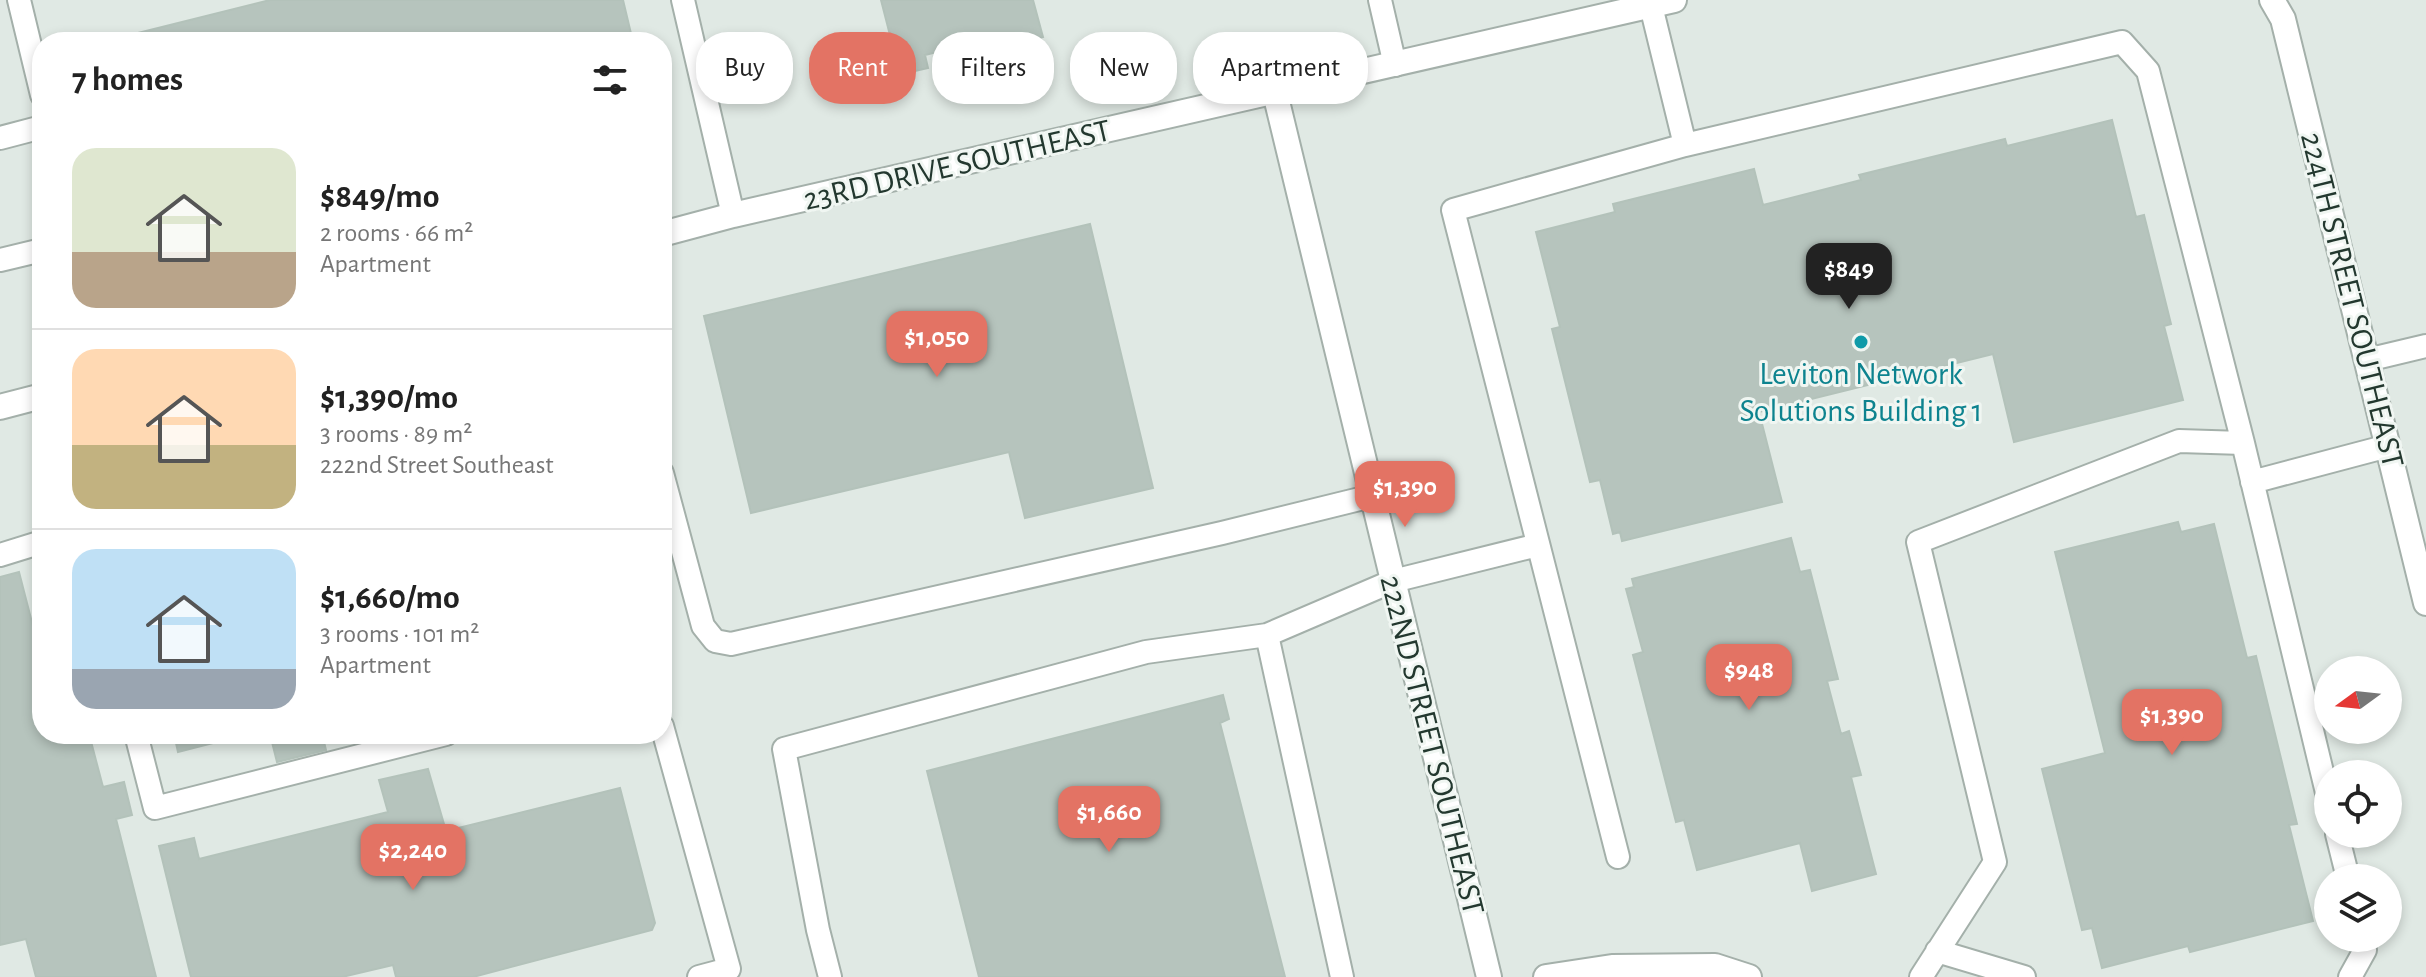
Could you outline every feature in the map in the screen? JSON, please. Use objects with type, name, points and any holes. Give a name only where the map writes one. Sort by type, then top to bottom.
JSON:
[{"type":"street","name":"224TH STREET SOUTHEAST","points":[[2272,0],[2283,19],[2426,603]]},
{"type":"street","name":"23RD DRIVE SOUTHEAST","points":[[1368,71],[1646,4]]},
{"type":"street","name":"23RD DRIVE SOUTHEAST","points":[[672,231],[1226,104]]},
{"type":"street","name":"222ND STREET SOUTHEAST","points":[[1278,104],[1489,977]]},
{"type":"street","points":[[0,407],[32,399]]},
{"type":"street","points":[[1546,977],[1612,967],[1706,971],[1749,977]]},
{"type":"lane","points":[[19,0],[32,54]]},
{"type":"lane","points":[[683,0],[733,215]]},
{"type":"lane","points":[[1380,0],[1395,65]]},
{"type":"lane","points":[[1646,4],[1685,145]]},
{"type":"lane","points":[[1618,857],[1453,210],[1685,145],[2122,42],[2148,71],[2243,443],[2319,760]]},
{"type":"lane","points":[[0,138],[32,130]]},
{"type":"lane","points":[[0,260],[32,252]]},
{"type":"lane","points":[[2367,360],[2426,346]]},
{"type":"lane","points":[[1921,977],[1995,862],[1918,542],[2179,441],[2243,443]]},
{"type":"lane","points":[[2252,482],[2388,446]]},
{"type":"lane","points":[[672,510],[703,626],[715,641],[731,644],[1372,496]]},
{"type":"lane","points":[[0,555],[32,545]]},
{"type":"lane","points":[[830,977],[818,930],[784,749],[1146,652],[1267,635],[1393,581],[1538,545]]},
{"type":"lane","points":[[1267,635],[1342,977]]},
{"type":"lane","points":[[139,744],[155,808],[407,744]]},
{"type":"lane","points":[[667,744],[729,969],[699,977]]},
{"type":"lane","points":[[1937,951],[2024,977]]},
{"type":"lane","points":[[2350,977],[2364,952]]},
{"type":"building","points":[[270,0],[623,0],[631,32],[142,32]]},
{"type":"building","points":[[881,0],[1033,0],[1042,32],[932,32],[932,53],[925,55],[928,68],[916,71],[916,32],[889,32]]},
{"type":"building","name":"Leviton Network Solutions Building 1","points":[[2112,120],[2136,217],[2144,215],[2171,324],[2164,326],[2183,400],[2014,442],[1993,354],[1759,412],[1782,502],[1622,541],[1620,532],[1613,534],[1600,480],[1590,482],[1552,329],[1560,327],[1536,232],[1615,212],[1613,204],[1754,169],[1763,205],[1861,180],[1859,175],[2005,139],[2007,146]]},
{"type":"building","points":[[1090,224],[1153,488],[1025,518],[1009,452],[751,513],[704,316]]},
{"type":"building","points":[[2178,522],[2181,532],[2214,524],[2247,658],[2256,656],[2297,824],[2289,825],[2313,921],[2190,952],[2188,946],[2102,968],[2092,928],[2082,930],[2042,769],[2105,753],[2055,552]]},
{"type":"building","points":[[1791,538],[1800,572],[1810,570],[1838,679],[1827,681],[1841,734],[1849,731],[1861,775],[1851,777],[1876,874],[1812,891],[1800,843],[1697,870],[1684,820],[1676,822],[1633,655],[1643,652],[1626,589],[1634,587],[1632,579]]},
{"type":"building","points":[[19,572],[32,623],[32,744],[92,744],[103,787],[124,782],[132,815],[116,819],[156,977],[36,977],[26,939],[0,945],[0,577]]},
{"type":"building","points":[[1223,695],[1229,719],[1220,723],[1285,977],[979,977],[927,771]]},
{"type":"building","points":[[176,744],[209,744],[178,752]]},
{"type":"building","points":[[272,744],[324,744],[326,750],[277,762]]},
{"type":"building","points":[[428,769],[446,831],[620,788],[655,923],[652,930],[473,977],[396,977],[393,965],[342,977],[191,977],[159,846],[194,838],[199,859],[388,812],[379,780]]},
{"type":"place","name":"Leviton Network Solutions Building 1","points":[[1861,342]]}]
